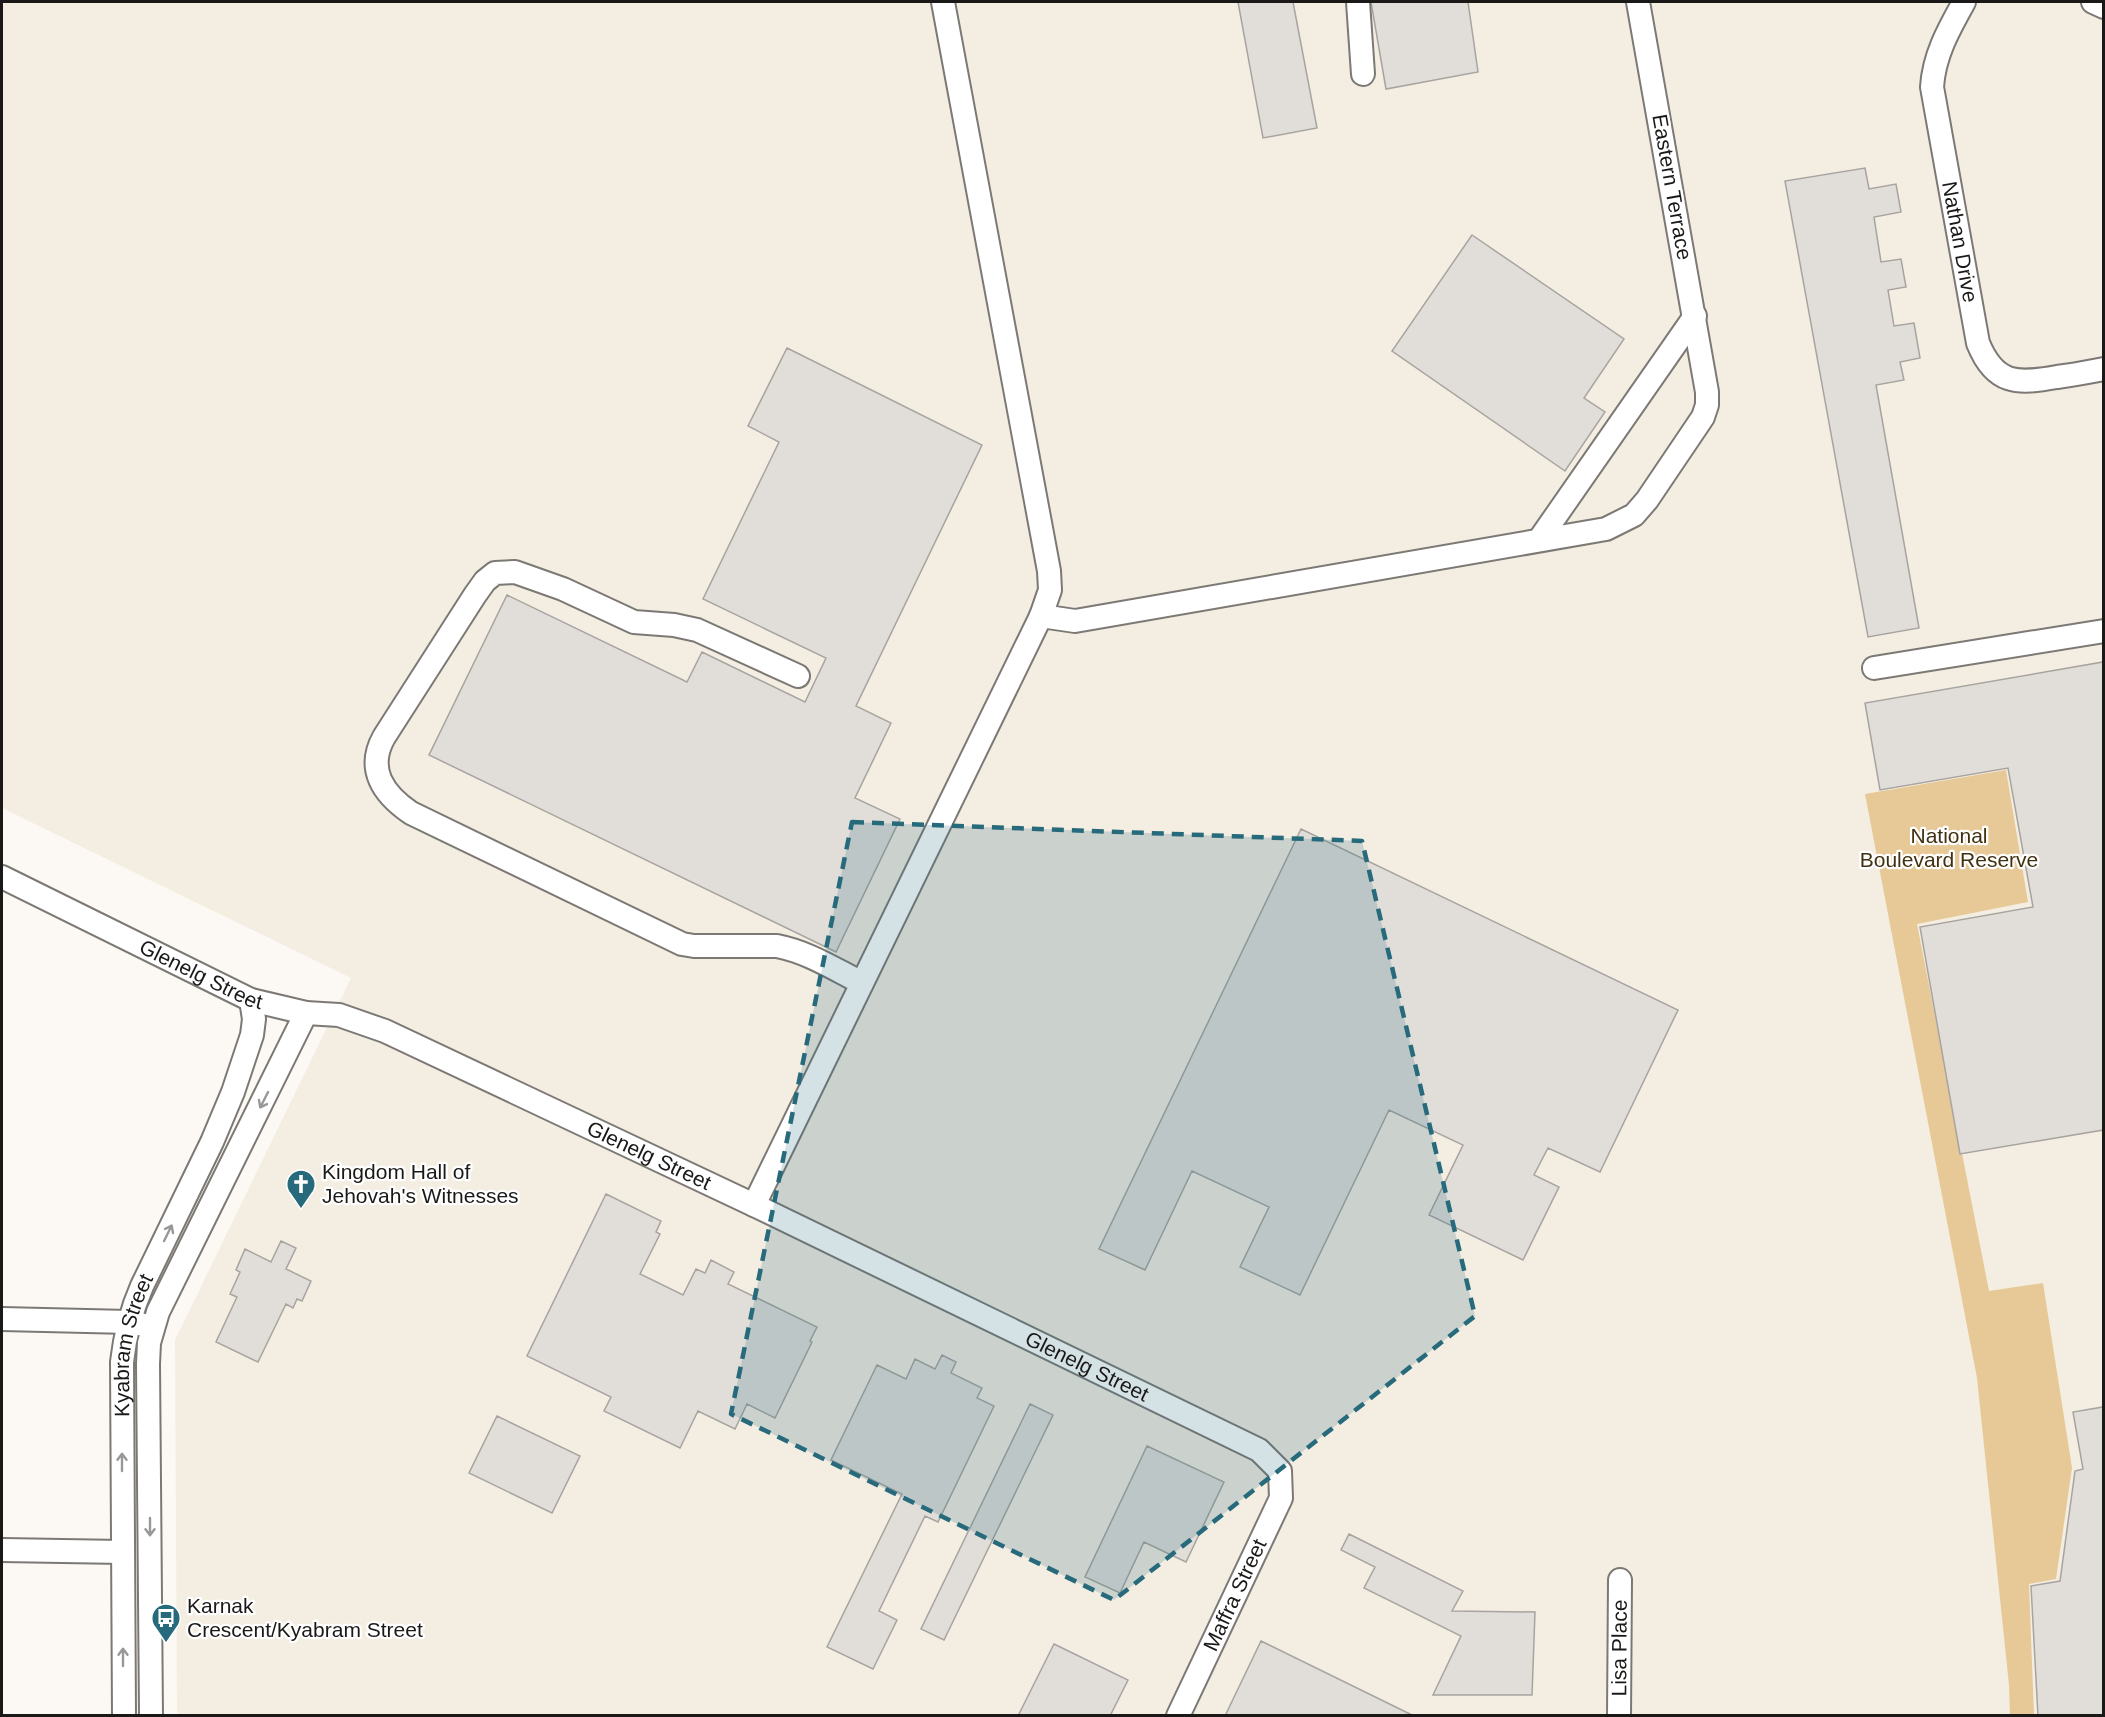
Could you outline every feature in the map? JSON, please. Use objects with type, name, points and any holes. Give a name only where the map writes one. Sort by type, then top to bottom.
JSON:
[{"type":"street","points":[[754,1205],[1041,616],[1050,590],[1049,571],[943,2]]},
{"type":"street","points":[[1358,2],[1363,74]]},
{"type":"street","name":"Eastern Terrace","points":[[1041,616],[1054,620],[1075,621],[1606,529],[1634,515],[1647,500],[1703,417],[1707,405],[1705,372],[1638,2]]},
{"type":"street","name":"Nathan Drive","points":[[1964,2],[1941,46],[1932,87],[1978,343],[1984,359],[1997,372],[2013,380],[2028,383],[2103,369]]},
{"type":"street","points":[[2093,2],[2103,7]]},
{"type":"street","points":[[1539,540],[1695,316]]},
{"type":"street","points":[[798,676],[697,630],[674,625],[634,622],[536,579],[515,572],[495,573],[485,581],[378,746],[375,764],[382,784],[389,794],[411,813],[682,944],[788,948],[800,951],[862,983]]},
{"type":"street","points":[[1874,668],[2103,631]]},
{"type":"street","name":"Glenelg Street","points":[[2,877],[251,1000],[306,1013],[339,1016],[385,1030],[754,1205],[1259,1450],[1280,1471]]},
{"type":"street","name":"Kyabram Street","points":[[124,1716],[122,1362],[129,1322],[142,1286],[212,1142],[233,1092],[252,1035],[254,1019],[251,1000]]},
{"type":"street","name":"Kyabram Street","points":[[151,1716],[148,1364],[153,1327],[158,1312],[306,1013]]},
{"type":"street","points":[[2,1319],[129,1322],[153,1327]]},
{"type":"street","name":"Maffra Street","points":[[1178,1716],[1281,1498],[1280,1471]]},
{"type":"street","points":[[2,1550],[123,1552]]},
{"type":"street","name":"Lisa Place","points":[[1619,1716],[1620,1580]]},
{"type":"highlighted area","points":[[852,822],[1362,841],[1475,1316],[1114,1600],[731,1414]]},
{"type":"shaded area","points":[[2,2],[2103,2],[2103,1715],[177,1715],[175,1340],[351,978],[2,808]]},
{"type":"green space","name":"National Boulevard Reserve","points":[[2006,770],[2028,902],[1917,924],[1989,1291],[2043,1283],[2072,1468],[2056,1579],[2029,1584],[2034,1715],[2010,1715],[2009,1685],[1977,1378],[1865,794]]},
{"type":"building","points":[[1238,2],[1293,2],[1317,128],[1263,138]]},
{"type":"building","points":[[1371,2],[1468,2],[1478,72],[1386,89]]},
{"type":"building","points":[[1865,168],[1869,189],[1896,184],[1901,212],[1874,217],[1881,262],[1901,259],[1906,287],[1888,290],[1894,326],[1914,323],[1920,358],[1900,362],[1904,380],[1876,385],[1919,628],[1868,637],[1785,181]]},
{"type":"building","points":[[1472,235],[1624,339],[1584,398],[1605,412],[1565,471],[1392,351]]},
{"type":"building","points":[[787,348],[982,445],[856,706],[891,723],[855,798],[900,819],[836,952],[429,755],[507,595],[687,682],[702,652],[805,702],[826,658],[703,599],[779,442],[748,426]]},
{"type":"building","points":[[2103,662],[2103,1130],[1960,1154],[1920,927],[2033,907],[2008,768],[1880,790],[1865,703]]},
{"type":"building","points":[[1301,829],[1678,1010],[1600,1172],[1548,1148],[1534,1175],[1559,1187],[1523,1260],[1429,1215],[1463,1145],[1389,1110],[1300,1295],[1240,1267],[1269,1207],[1192,1171],[1145,1270],[1099,1249]]},
{"type":"building","points":[[606,1194],[661,1221],[656,1232],[660,1234],[640,1274],[683,1295],[696,1269],[705,1273],[711,1260],[734,1272],[728,1284],[817,1327],[775,1418],[747,1404],[735,1429],[698,1411],[680,1448],[604,1411],[611,1397],[527,1356]]},
{"type":"building","points":[[281,1241],[296,1248],[286,1269],[311,1281],[302,1301],[297,1299],[293,1308],[286,1304],[258,1362],[216,1342],[237,1297],[230,1294],[240,1272],[236,1270],[245,1249],[271,1262]]},
{"type":"building","points":[[942,1355],[956,1362],[951,1373],[982,1388],[977,1398],[994,1406],[938,1522],[925,1516],[879,1611],[897,1620],[873,1669],[827,1647],[902,1494],[831,1460],[877,1365],[906,1379],[915,1359],[935,1369]]},
{"type":"building","points":[[1030,1404],[1053,1415],[944,1640],[921,1629]]},
{"type":"building","points":[[2103,1407],[2103,1716],[2038,1716],[2031,1586],[2060,1581],[2075,1471],[2083,1469],[2073,1412]]},
{"type":"building","points":[[497,1416],[580,1456],[552,1513],[469,1473]]},
{"type":"building","points":[[1147,1446],[1224,1482],[1186,1562],[1144,1542],[1120,1593],[1085,1577]]},
{"type":"building","points":[[1349,1534],[1463,1591],[1452,1611],[1535,1612],[1532,1695],[1433,1695],[1461,1636],[1364,1588],[1375,1567],[1341,1550]]},
{"type":"building","points":[[1261,1641],[1414,1716],[1225,1716]]},
{"type":"building","points":[[1054,1644],[1128,1680],[1110,1716],[1018,1716]]},
{"type":"place","name":"Kingdom Hall of Jehovah's Witnesses","points":[[301,1210]]},
{"type":"place","name":"Karnak Crescent/Kyabram Street","points":[[166,1644]]}]
